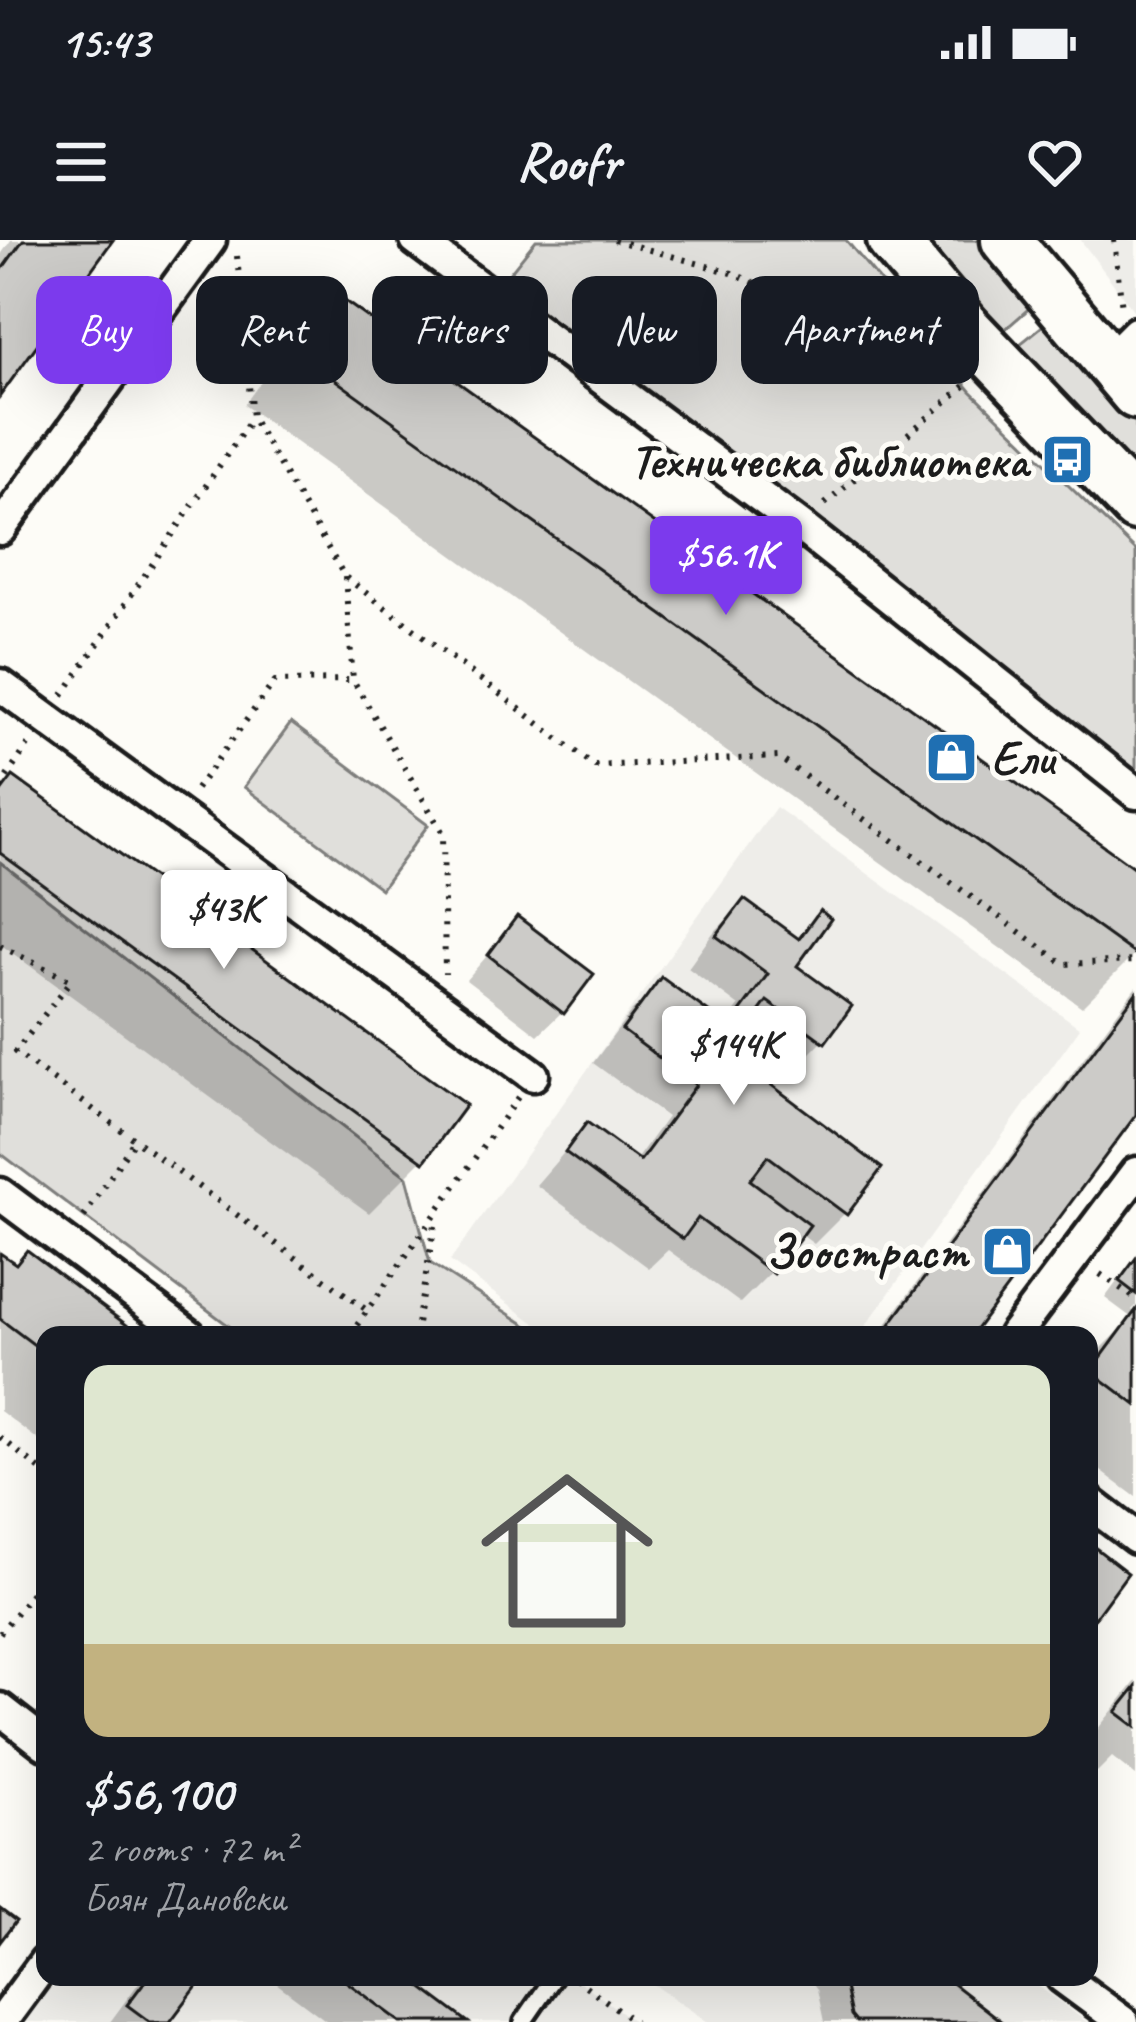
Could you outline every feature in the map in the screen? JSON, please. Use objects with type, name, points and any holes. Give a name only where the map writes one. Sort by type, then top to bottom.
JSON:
[{"type":"main road","points":[[892,240],[966,328],[1136,506]]},
{"type":"main road","points":[[1006,240],[1126,358]]},
{"type":"street","points":[[0,529],[210,240]]},
{"type":"street","points":[[416,240],[800,526],[1136,793]]},
{"type":"street","points":[[0,685],[533,1075]]},
{"type":"street","points":[[1021,1326],[1136,1173]]},
{"type":"street","points":[[0,1194],[177,1326]]},
{"type":"street","points":[[1098,1509],[1136,1538]]},
{"type":"street","points":[[0,1708],[36,1737]]},
{"type":"street","points":[[1,2022],[36,1974]]},
{"type":"street","points":[[1074,1986],[1123,2022]]},
{"type":"lane","points":[[524,2022],[548,1986]]},
{"type":"path","points":[[235,240],[252,418],[345,577],[595,766],[778,757],[1064,964],[1136,961]]},
{"type":"path","points":[[614,240],[741,277]]},
{"type":"path","points":[[1114,240],[1126,358]]},
{"type":"path","points":[[800,526],[967,384]]},
{"type":"path","points":[[0,787],[252,418]]},
{"type":"path","points":[[345,577],[353,680],[443,832],[444,972],[451,1015]]},
{"type":"path","points":[[177,814],[275,681],[353,680]]},
{"type":"path","points":[[0,946],[71,981],[15,1052],[368,1311]]},
{"type":"path","points":[[357,1326],[533,1075]]},
{"type":"path","points":[[67,1244],[134,1139]]},
{"type":"path","points":[[417,1326],[436,1215]]},
{"type":"path","points":[[1074,1256],[1136,1299]]},
{"type":"path","points":[[0,1437],[36,1467]]},
{"type":"path","points":[[0,1633],[36,1587]]},
{"type":"path","points":[[585,1986],[635,2022]]},
{"type":"shaded area","points":[[536,240],[846,240],[876,276],[741,276],[741,384],[965,384],[1136,551],[1136,793],[605,384],[717,384],[717,276],[572,276],[572,358],[548,340],[548,276],[507,276]]},
{"type":"shaded area","points":[[913,240],[993,240],[1041,298],[1001,333],[979,310],[979,276],[947,276]]},
{"type":"shaded area","points":[[1136,240],[1136,314],[1082,242]]},
{"type":"shaded area","points":[[1056,315],[1136,411],[1136,468],[1015,348]]},
{"type":"shaded area","points":[[291,723],[428,825],[381,889],[244,787]]},
{"type":"shaded area","points":[[776,807],[1080,1028],[865,1326],[539,1326],[450,1261]]},
{"type":"shaded area","points":[[0,862],[407,1177],[430,1263],[527,1326],[229,1326],[0,1153]]},
{"type":"shaded area","points":[[36,1986],[585,1986],[635,2022],[1,2022]]},
{"type":"shaded area","points":[[656,1986],[1038,1986],[1087,2022],[708,2022]]},
{"type":"building","points":[[23,240],[113,240],[87,276],[36,276],[36,346],[0,396],[0,272]]},
{"type":"building","points":[[348,303],[372,321],[372,384],[460,384],[1136,869],[1136,955],[341,384],[348,384]]},
{"type":"building","points":[[13,776],[466,1105],[424,1162],[0,853],[0,793]]},
{"type":"building","points":[[744,899],[799,939],[820,910],[831,919],[797,966],[852,1006],[825,1043],[767,1001],[729,1053],[882,1168],[847,1215],[768,1156],[750,1180],[810,1225],[774,1274],[698,1218],[683,1239],[565,1152],[587,1122],[640,1161],[696,1085],[622,1030],[661,977],[729,1027],[768,974],[716,936]]},
{"type":"building","points":[[517,916],[594,974],[564,1014],[488,955]]},
{"type":"building","points":[[1136,993],[1136,1115],[979,1326],[889,1326]]},
{"type":"building","points":[[27,1250],[128,1326],[36,1326],[36,1346],[0,1319],[0,1253],[16,1264]]},
{"type":"building","points":[[1136,1258],[1136,1294],[1119,1281]]},
{"type":"building","points":[[1136,1310],[1136,1405],[1098,1376],[1098,1362]]},
{"type":"building","points":[[1098,1550],[1128,1573],[1098,1614]]},
{"type":"building","points":[[1136,1687],[1136,1727],[1116,1712]]},
{"type":"building","points":[[0,1909],[16,1921],[0,1942]]},
{"type":"building","points":[[141,1986],[197,1986],[170,2022],[150,2022],[127,2005]]},
{"type":"building","points":[[352,1986],[420,1986],[468,2022],[401,2022]]},
{"type":"building","points":[[845,1986],[956,1986],[1002,2022],[856,2022]]},
{"type":"place","name":"Техническа библиотека","points":[[1067,460]]},
{"type":"place","name":"Ели","points":[[952,757]]},
{"type":"place","name":"Зоостраст","points":[[1007,1251]]}]
